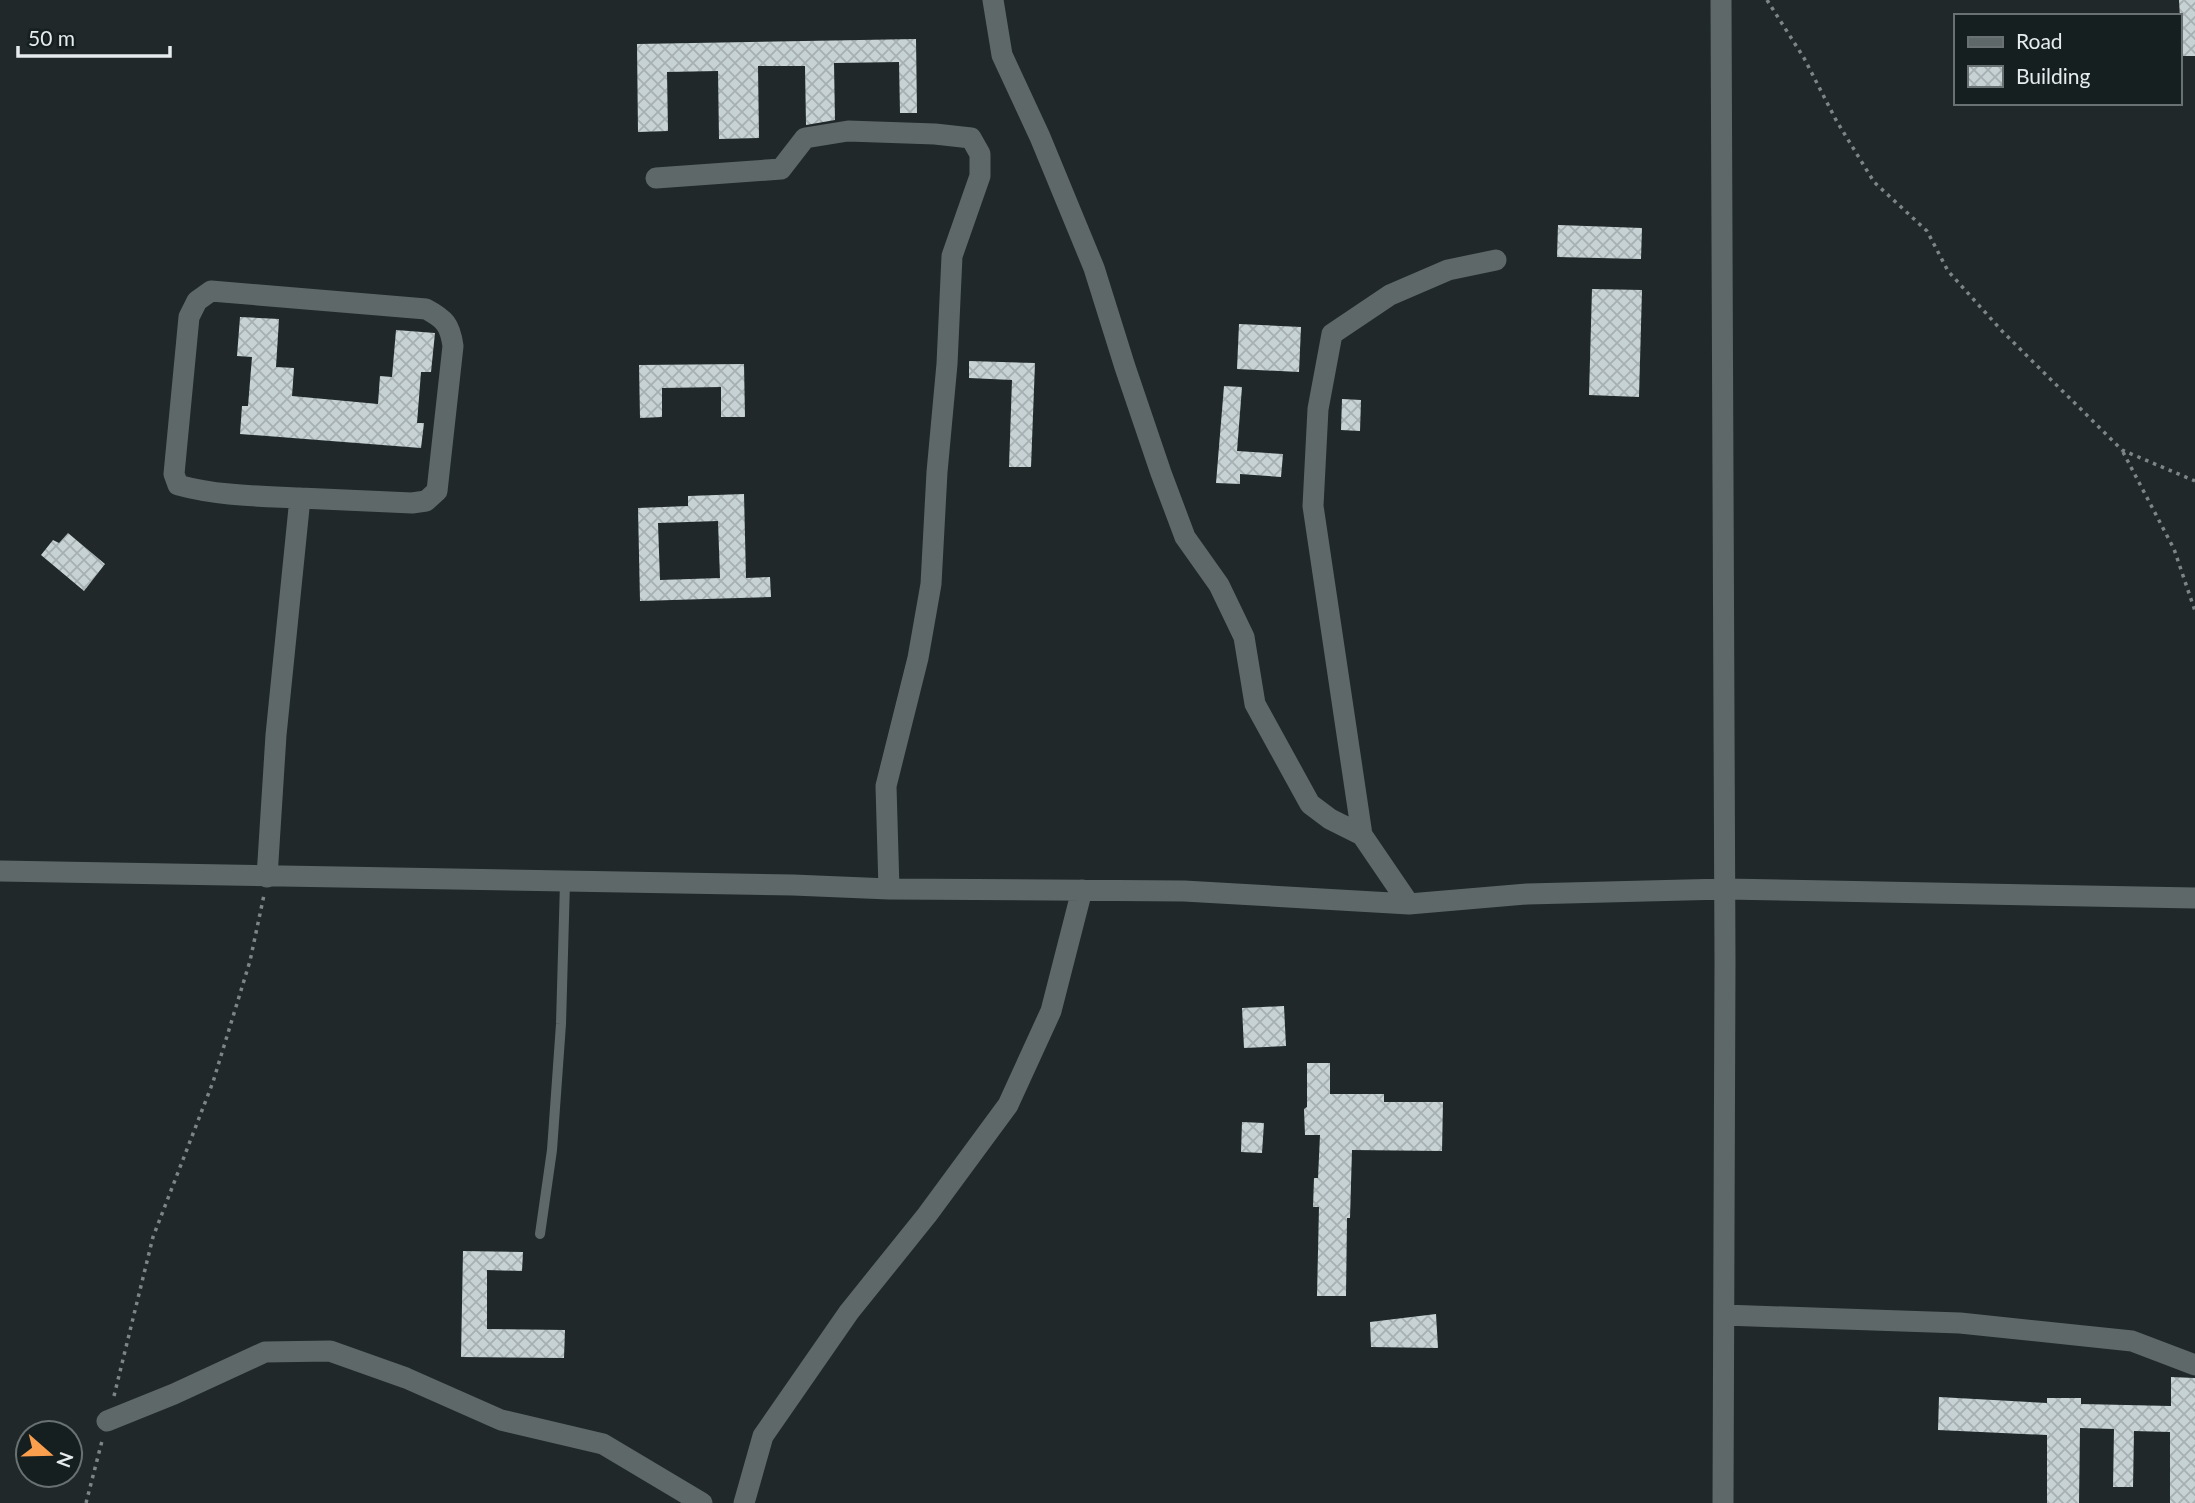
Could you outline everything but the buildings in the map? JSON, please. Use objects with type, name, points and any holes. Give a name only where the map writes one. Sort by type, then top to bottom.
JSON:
[{"type":"street","points":[[993,0],[1002,55],[1040,137],[1094,268],[1125,367],[1185,537],[1219,585],[1244,636],[1255,704],[1310,804],[1330,819],[1362,835]]},
{"type":"street","points":[[1721,0],[1725,889],[1723,1503]]},
{"type":"street","points":[[656,178],[782,169],[805,138],[848,131],[971,138],[980,154],[980,176],[952,256],[931,583],[918,658],[886,786],[889,889]]},
{"type":"street","points":[[1409,904],[1362,835],[1313,506],[1318,409],[1332,334],[1390,295],[1448,270],[1496,260]]},
{"type":"street","points":[[211,291],[426,309],[438,315],[450,328],[453,346],[437,491],[426,501],[412,503],[300,498],[238,496],[198,491],[178,485],[174,474],[188,317],[197,301],[211,291]]},
{"type":"street","points":[[267,877],[276,735],[300,498]]},
{"type":"street","points":[[0,871],[889,889],[1184,891],[1409,904],[1527,894],[1725,889],[2195,898]]},
{"type":"street","points":[[744,1503],[763,1436],[849,1312],[927,1215],[1008,1105],[1051,1011],[1082,890]]},
{"type":"street","points":[[1724,1315],[1960,1323],[2119,1339],[2132,1341],[2195,1364]]},
{"type":"street","points":[[107,1421],[265,1352],[330,1351],[406,1378],[501,1420],[603,1444],[702,1503]]},
{"type":"lane","points":[[540,1234],[552,1150],[561,1024],[565,881]]},
{"type":"path","points":[[1767,0],[1804,58],[1836,120],[1874,182],[1927,231],[1948,271],[2002,331],[2122,450],[2174,548],[2195,611]]},
{"type":"path","points":[[2122,450],[2195,481]]},
{"type":"path","points":[[86,1503],[153,1237],[213,1082],[250,961],[267,877]]}]
